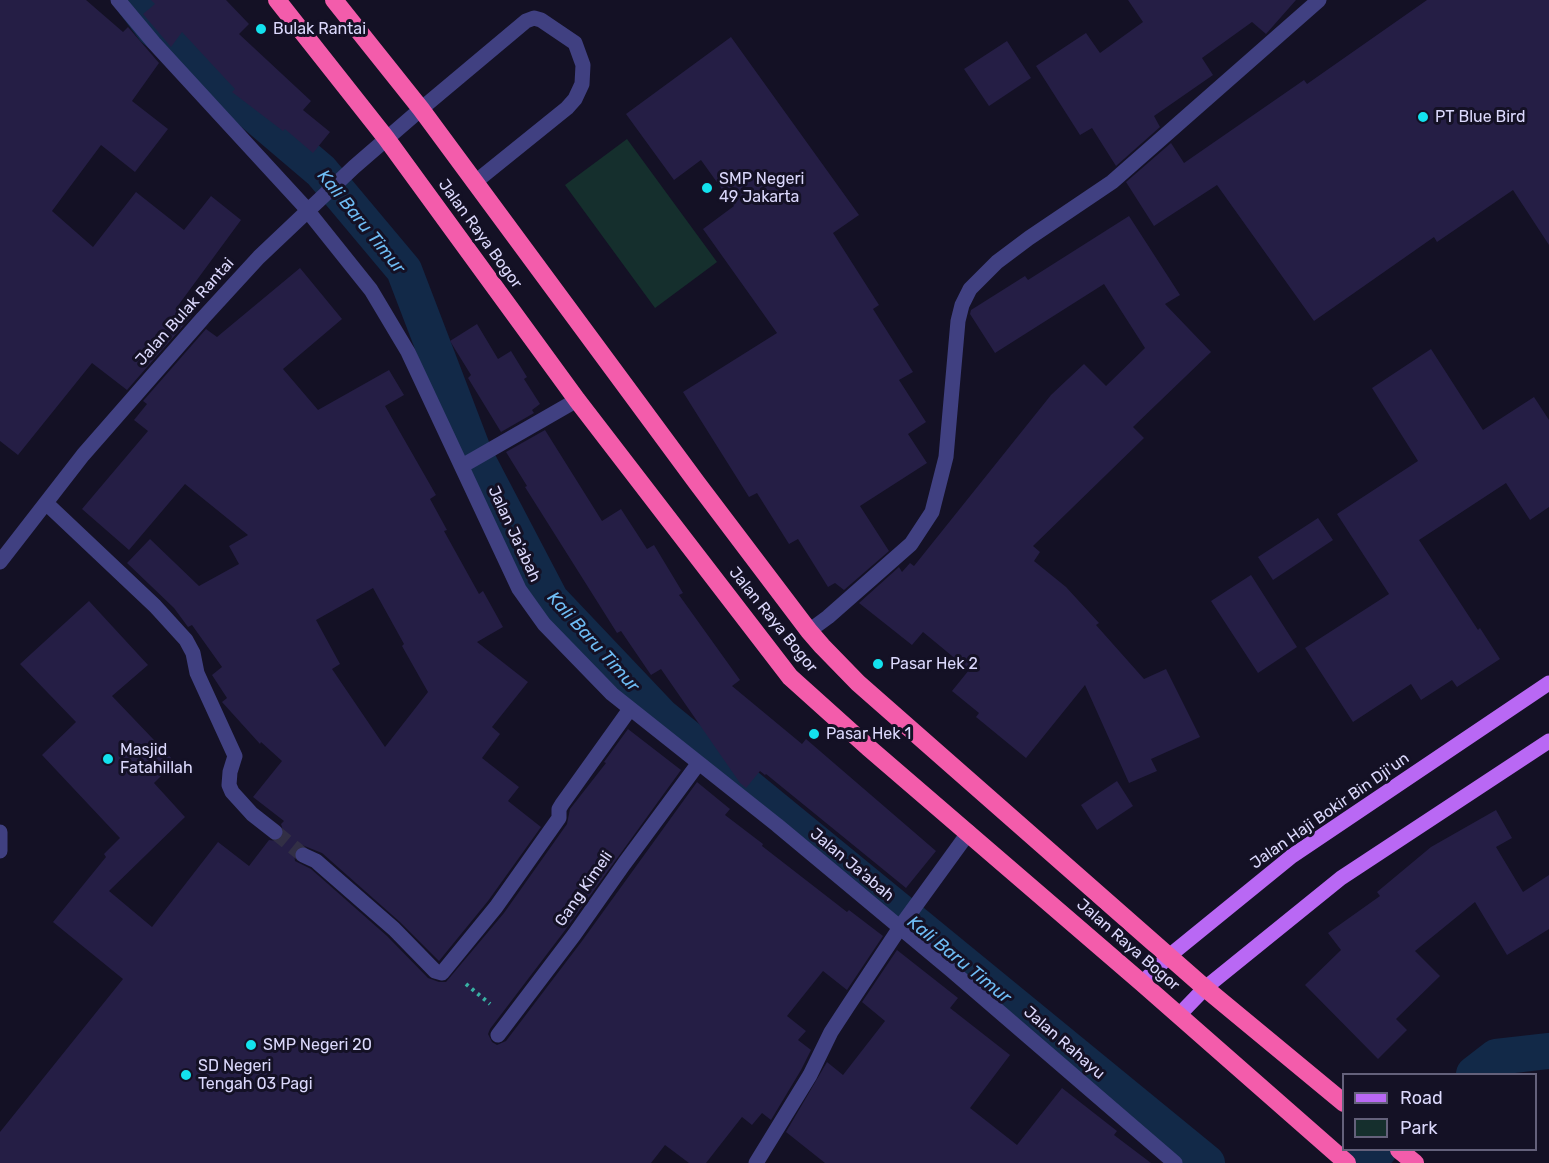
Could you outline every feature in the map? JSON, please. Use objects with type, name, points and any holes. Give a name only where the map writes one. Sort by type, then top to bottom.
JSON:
[{"type":"highway","name":"Jalan Raya Bogor","points":[[277,0],[386,138],[577,400],[790,677],[1347,1163]]},
{"type":"highway","name":"Jalan Raya Bogor","points":[[334,0],[421,109],[809,631],[858,683],[1205,988],[1342,1101]]},
{"type":"main road","name":"Jalan Haji Bokir Bin Dji'un","points":[[1142,983],[1169,956],[1292,856],[1549,683]]},
{"type":"main road","points":[[1179,1015],[1205,988],[1341,878],[1549,741]]},
{"type":"street","name":"Jalan Ja'abah","points":[[118,0],[303,205],[371,290],[408,352],[465,463],[519,589],[530,607],[612,694],[901,926]]},
{"type":"street","points":[[809,631],[911,544],[932,512],[946,457],[958,321],[962,305],[970,289],[1013,250],[1112,182],[1319,0]]},
{"type":"street","name":"Jalan Bulak Rantai","points":[[0,562],[83,455],[259,257],[386,138],[526,21],[534,18],[541,20],[575,43],[583,65],[582,84],[567,108],[474,183]]},
{"type":"street","points":[[465,463],[577,400]]},
{"type":"street","points":[[46,503],[148,600],[186,640],[193,653],[197,673],[235,756],[230,772],[229,785],[232,792],[252,814],[275,832]]},
{"type":"street","points":[[303,855],[312,858],[347,887],[435,971],[442,973],[510,888],[559,818],[559,809],[562,804],[630,709]]},
{"type":"street","name":"Gang Kimeli","points":[[498,1035],[699,764]]},
{"type":"street","points":[[0,832],[0,851]]},
{"type":"street","name":"Jalan Ja'abah","points":[[756,1163],[810,1075],[837,1023],[901,926],[969,832]]},
{"type":"street","name":"Jalan Rahayu","points":[[901,926],[1175,1163]]},
{"type":"path","points":[[447,968],[509,1020]]},
{"type":"green space","points":[[627,139],[717,262],[655,308],[565,185]]},
{"type":"building","points":[[0,0],[86,0],[123,32],[128,27],[159,63],[132,101],[168,129],[135,172],[101,145],[52,211],[93,247],[136,192],[184,230],[211,196],[241,220],[177,307],[191,317],[127,390],[92,363],[18,455],[0,441]]},
{"type":"building","points":[[151,0],[226,0],[249,24],[239,34],[311,101],[303,110],[330,132],[313,153],[285,129],[283,131],[232,92],[235,89],[182,32],[171,47],[143,14],[155,4]]},
{"type":"building","points":[[1128,0],[1296,0],[1266,34],[1252,22],[1202,58],[1213,75],[1154,116],[1160,127],[1116,166],[1092,128],[1080,135],[1036,66],[1086,33],[1100,53],[1143,22]]},
{"type":"building","points":[[1427,0],[1549,0],[1549,245],[1513,190],[1437,242],[1434,237],[1314,321],[1217,185],[1154,226],[1126,182],[1171,143],[1184,163],[1304,80],[1307,84]]},
{"type":"building","points":[[731,37],[859,215],[833,233],[879,305],[873,309],[913,372],[899,380],[926,422],[908,434],[927,463],[860,506],[889,551],[844,590],[835,583],[828,587],[798,539],[789,544],[757,493],[749,497],[683,392],[777,333],[703,229],[734,206],[701,160],[674,180],[626,114]]},
{"type":"building","points":[[1007,41],[1031,78],[989,106],[964,69]]},
{"type":"building","points":[[1129,216],[1180,295],[1165,304],[1211,352],[1133,427],[1144,438],[1033,546],[1040,552],[1034,561],[1066,587],[1099,623],[1096,625],[1144,679],[1166,669],[1200,737],[1151,759],[1157,771],[1129,783],[1085,685],[1026,758],[976,717],[979,713],[952,691],[969,670],[923,632],[912,645],[859,603],[899,567],[902,572],[910,563],[914,566],[1051,395],[1084,364],[1106,386],[1145,348],[1104,284],[995,353],[970,314],[971,310],[1025,276],[1028,280]]},
{"type":"building","points":[[300,268],[342,319],[283,369],[318,410],[389,370],[404,395],[385,406],[436,495],[430,499],[447,530],[444,531],[479,594],[483,591],[503,627],[477,642],[528,682],[492,727],[500,734],[482,758],[519,787],[508,801],[541,827],[488,901],[439,961],[400,922],[322,853],[302,845],[294,851],[295,861],[311,869],[387,936],[428,978],[446,982],[504,913],[567,824],[570,809],[606,763],[604,762],[628,729],[681,770],[566,929],[490,1029],[488,1034],[492,1042],[497,1045],[506,1041],[582,941],[697,782],[730,809],[725,815],[763,844],[762,846],[847,912],[849,910],[883,936],[847,990],[823,971],[787,1016],[806,1031],[798,1040],[811,1050],[801,1070],[771,1120],[762,1113],[752,1125],[742,1117],[706,1163],[689,1163],[665,1145],[651,1163],[0,1163],[0,1132],[123,979],[53,922],[106,857],[104,854],[120,838],[42,755],[76,722],[20,664],[89,601],[148,665],[112,696],[175,762],[154,783],[185,817],[109,891],[152,927],[218,842],[249,866],[269,840],[278,841],[284,834],[281,824],[284,821],[253,797],[282,761],[261,742],[260,744],[222,702],[227,698],[212,675],[222,667],[192,625],[188,627],[174,608],[127,563],[150,539],[199,586],[239,564],[229,546],[248,535],[185,484],[129,550],[82,509],[148,431],[134,420],[147,404],[143,401],[206,329],[217,337]],"holes":[[[373,588],[404,644],[402,646],[428,692],[385,747],[332,669],[340,664],[316,620]]]},
{"type":"building","points":[[477,324],[498,359],[511,351],[527,377],[524,379],[540,404],[532,410],[534,413],[501,432],[468,378],[471,375],[450,341]]},
{"type":"building","points":[[1431,349],[1483,430],[1534,397],[1549,420],[1549,507],[1530,520],[1506,483],[1419,540],[1478,630],[1480,628],[1500,659],[1457,687],[1452,680],[1421,700],[1411,684],[1353,722],[1305,648],[1389,594],[1337,514],[1418,461],[1372,388]]},
{"type":"building","points":[[545,430],[602,521],[621,509],[647,549],[654,545],[683,593],[679,595],[740,680],[732,686],[802,744],[806,739],[936,851],[906,888],[766,774],[760,771],[746,788],[740,783],[661,669],[651,675],[621,631],[617,633],[525,487],[527,486],[506,452]]},
{"type":"building","points":[[1318,518],[1333,540],[1273,580],[1258,557]]},
{"type":"building","points":[[1251,575],[1297,647],[1258,673],[1211,601]]},
{"type":"building","points":[[1117,781],[1133,806],[1097,830],[1081,805]]},
{"type":"building","points":[[1496,810],[1512,838],[1496,847],[1523,892],[1549,875],[1549,929],[1507,955],[1475,902],[1415,951],[1440,976],[1396,1019],[1407,1030],[1378,1059],[1305,985],[1341,950],[1328,933],[1380,896],[1377,892],[1431,847]]},
{"type":"building","points":[[897,950],[958,998],[950,1008],[1010,1055],[970,1108],[1017,1145],[1062,1088],[1117,1131],[1114,1135],[1151,1163],[825,1163],[786,1132],[827,1062],[843,1075],[885,1021],[862,1002]]},
{"type":"waterway","name":"Kali Baru Timur","points":[[132,0],[154,29],[321,171],[404,270],[474,453],[551,600],[661,716],[1207,1163]]},
{"type":"waterway","points":[[1475,1073],[1496,1057],[1549,1051]]},
{"type":"waterway","points":[[1362,1163],[1378,1151]]},
{"type":"tunnel","points":[[275,832],[303,855]]},
{"type":"place","name":"Bulak Rantai","points":[[261,29]]},
{"type":"place","name":"PT Blue Bird","points":[[1423,117]]},
{"type":"place","name":"SMP Negeri 49 Jakarta","points":[[707,188]]},
{"type":"place","name":"Pasar Hek 2","points":[[878,664]]},
{"type":"place","name":"Pasar Hek 1","points":[[814,734]]},
{"type":"place","name":"Masjid Fatahillah","points":[[108,759]]},
{"type":"place","name":"SMP Negeri 20","points":[[251,1045]]},
{"type":"place","name":"SD Negeri Tengah 03 Pagi","points":[[186,1075]]}]
